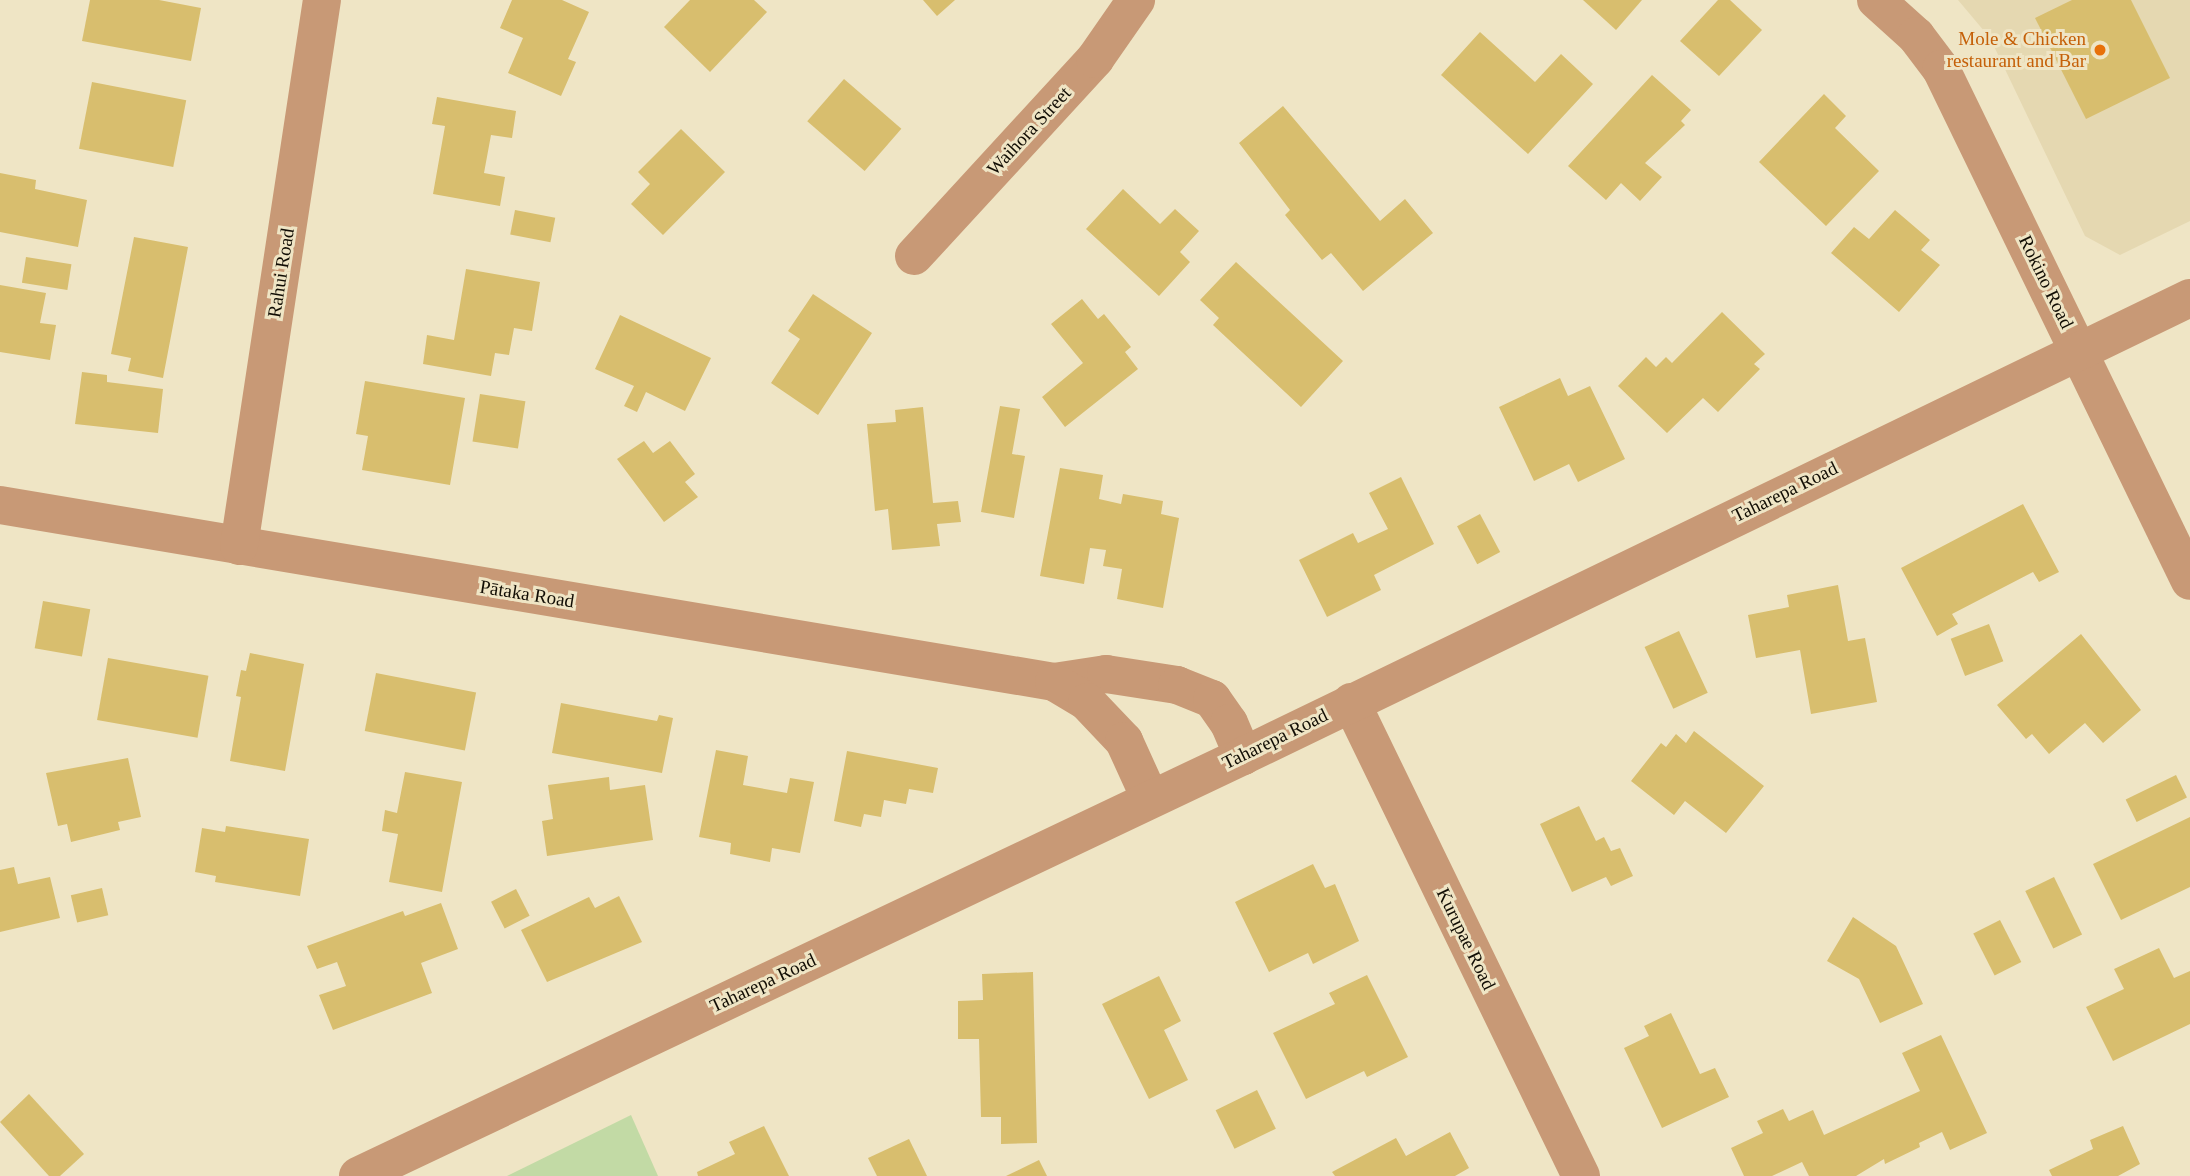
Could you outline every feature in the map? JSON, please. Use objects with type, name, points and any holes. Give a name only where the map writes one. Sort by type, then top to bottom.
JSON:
[{"type":"street","name":"Rahui Road","points":[[239,546],[322,0]]},
{"type":"street","name":"Waihora Street","points":[[915,256],[1095,59],[1136,0]]},
{"type":"street","name":"Rokino Road","points":[[1876,0],[1916,36],[1941,69],[2190,581]]},
{"type":"street","name":"Taharepa Road","points":[[358,1176],[1243,756],[2190,298]]},
{"type":"street","name":"Pātaka Road","points":[[0,505],[1054,682],[1106,674],[1177,685],[1212,699],[1229,723],[1243,756]]},
{"type":"street","name":"Pātaka Road","points":[[1054,682],[1087,702],[1124,741],[1150,798]]},
{"type":"street","name":"Kurupae Road","points":[[1351,702],[1581,1176]]},
{"type":"shaded area","points":[[1958,0],[2190,0],[2190,221],[2120,255],[2085,236],[1990,38]]},
{"type":"green space","points":[[631,1115],[658,1176],[507,1176]]},
{"type":"building","points":[[90,0],[159,0],[201,8],[191,61],[82,41]]},
{"type":"building","points":[[512,0],[562,0],[589,12],[568,59],[576,62],[561,96],[508,73],[523,38],[500,28]]},
{"type":"building","points":[[690,0],[754,0],[767,12],[710,72],[664,27]]},
{"type":"building","points":[[923,0],[955,0],[937,16]]},
{"type":"building","points":[[1583,0],[1642,0],[1616,30]]},
{"type":"building","points":[[1718,0],[1730,0],[1762,30],[1719,76],[1680,41]]},
{"type":"building","points":[[2072,0],[2131,0],[2170,78],[2086,119],[2035,18]]},
{"type":"building","points":[[1480,32],[1535,82],[1561,54],[1593,84],[1528,154],[1441,75]]},
{"type":"building","points":[[1652,75],[1691,110],[1681,121],[1685,125],[1645,163],[1662,177],[1640,201],[1621,183],[1606,200],[1568,166]]},
{"type":"building","points":[[844,79],[901,129],[865,171],[807,121]]},
{"type":"building","points":[[92,82],[186,100],[173,167],[79,149]]},
{"type":"building","points":[[1824,94],[1846,116],[1835,128],[1879,171],[1826,226],[1759,162]]},
{"type":"building","points":[[437,97],[516,111],[512,138],[491,135],[484,173],[505,177],[500,206],[433,194],[445,126],[432,124]]},
{"type":"building","points":[[1283,106],[1380,221],[1405,199],[1433,233],[1363,291],[1331,253],[1322,260],[1285,215],[1290,210],[1239,143]]},
{"type":"building","points":[[681,129],[725,172],[663,235],[631,204],[650,184],[638,172]]},
{"type":"building","points":[[0,173],[36,180],[35,189],[87,200],[78,247],[0,232]]},
{"type":"building","points":[[1123,189],[1160,224],[1175,209],[1199,231],[1180,252],[1190,262],[1159,296],[1086,229]]},
{"type":"building","points":[[515,210],[555,218],[550,242],[510,235]]},
{"type":"building","points":[[1895,210],[1930,240],[1921,250],[1940,265],[1899,312],[1831,253],[1854,227],[1869,239]]},
{"type":"building","points":[[134,237],[188,247],[163,378],[128,371],[131,358],[111,354]]},
{"type":"building","points":[[26,257],[71,264],[67,290],[22,283]]},
{"type":"building","points":[[1236,262],[1343,361],[1301,407],[1213,325],[1219,318],[1200,300]]},
{"type":"building","points":[[466,269],[540,282],[532,331],[514,328],[509,355],[495,353],[491,376],[423,364],[427,335],[454,340]]},
{"type":"building","points":[[0,285],[46,293],[40,323],[56,325],[50,360],[0,352]]},
{"type":"building","points":[[813,294],[872,333],[818,415],[771,383],[800,339],[788,331]]},
{"type":"building","points":[[1082,299],[1098,319],[1104,314],[1131,347],[1125,352],[1138,369],[1065,427],[1042,397],[1083,363],[1051,324]]},
{"type":"building","points":[[1722,312],[1765,354],[1754,364],[1760,369],[1718,412],[1703,398],[1667,433],[1618,386],[1646,357],[1656,367],[1666,357],[1672,363]]},
{"type":"building","points":[[620,315],[711,358],[685,411],[646,392],[637,412],[624,406],[634,386],[595,369]]},
{"type":"building","points":[[82,372],[107,375],[107,382],[163,389],[158,433],[75,424]]},
{"type":"building","points":[[1560,378],[1568,396],[1590,386],[1625,459],[1578,482],[1569,464],[1534,481],[1499,407]]},
{"type":"building","points":[[365,381],[465,398],[450,485],[362,470],[368,436],[356,434]]},
{"type":"building","points":[[480,394],[525,401],[518,449],[472,441]]},
{"type":"building","points":[[1000,406],[1020,409],[1012,454],[1025,456],[1014,518],[981,512]]},
{"type":"building","points":[[923,407],[933,503],[958,501],[961,522],[937,524],[940,546],[892,550],[888,509],[875,511],[867,424],[896,422],[895,410]]},
{"type":"building","points":[[644,441],[653,453],[670,441],[695,474],[685,482],[698,497],[664,522],[617,459]]},
{"type":"building","points":[[1060,468],[1103,475],[1099,499],[1121,504],[1123,494],[1163,501],[1161,514],[1179,518],[1163,608],[1117,599],[1122,569],[1103,566],[1106,550],[1090,548],[1084,584],[1040,576]]},
{"type":"building","points":[[1401,477],[1434,544],[1374,575],[1381,590],[1327,617],[1299,560],[1353,533],[1358,543],[1388,529],[1369,493]]},
{"type":"building","points":[[2023,504],[2059,572],[2039,582],[2033,572],[1952,614],[1958,624],[1937,636],[1901,568]]},
{"type":"building","points":[[1480,514],[1500,552],[1477,564],[1457,526]]},
{"type":"building","points":[[1838,585],[1848,641],[1865,638],[1877,702],[1811,714],[1800,650],[1756,658],[1748,615],[1789,607],[1787,595]]},
{"type":"building","points":[[43,601],[90,609],[82,657],[35,648]]},
{"type":"building","points":[[1989,624],[2003,661],[1965,676],[1951,639]]},
{"type":"building","points":[[1679,631],[1708,693],[1673,709],[1645,647]]},
{"type":"building","points":[[2081,634],[2141,710],[2103,743],[2085,723],[2049,754],[2032,734],[2026,739],[1997,705]]},
{"type":"building","points":[[250,653],[304,664],[285,771],[230,761],[241,697],[236,696],[241,670],[246,671]]},
{"type":"building","points":[[108,658],[208,676],[198,738],[97,720]]},
{"type":"building","points":[[376,673],[476,692],[465,750],[365,731]]},
{"type":"building","points":[[561,703],[657,721],[659,715],[673,718],[662,773],[552,753]]},
{"type":"building","points":[[1694,731],[1764,786],[1726,833],[1685,801],[1674,815],[1631,781],[1661,743],[1666,747],[1676,734],[1686,743]]},
{"type":"building","points":[[716,750],[748,756],[743,785],[787,793],[790,778],[814,782],[800,853],[772,848],[770,862],[730,854],[731,843],[699,837]]},
{"type":"building","points":[[847,751],[938,768],[933,793],[909,789],[906,804],[884,800],[881,817],[864,814],[861,827],[834,821]]},
{"type":"building","points":[[128,758],[141,817],[118,822],[120,830],[71,842],[67,824],[58,826],[46,773]]},
{"type":"building","points":[[405,772],[462,782],[442,892],[389,882],[398,834],[382,831],[385,810],[397,813]]},
{"type":"building","points":[[2176,775],[2187,797],[2137,822],[2126,800]]},
{"type":"building","points":[[609,777],[610,790],[645,785],[653,840],[547,856],[542,821],[553,819],[548,785]]},
{"type":"building","points":[[1579,806],[1596,841],[1604,837],[1611,851],[1620,848],[1633,876],[1611,886],[1606,877],[1572,892],[1540,824]]},
{"type":"building","points":[[2190,817],[2190,887],[2121,920],[2093,864]]},
{"type":"building","points":[[226,826],[309,839],[300,896],[215,882],[216,876],[195,872],[202,828],[225,832]]},
{"type":"building","points":[[1313,864],[1325,888],[1335,884],[1359,941],[1313,964],[1308,953],[1269,972],[1235,902]]},
{"type":"building","points":[[14,867],[18,884],[50,877],[60,918],[0,932],[0,870]]},
{"type":"building","points":[[2054,877],[2082,935],[2053,949],[2025,891]]},
{"type":"building","points":[[102,888],[108,915],[77,922],[71,895]]},
{"type":"building","points":[[516,889],[530,916],[505,928],[491,902]]},
{"type":"building","points":[[619,896],[642,942],[547,982],[521,930],[589,897],[595,908]]},
{"type":"building","points":[[441,903],[458,949],[421,963],[432,993],[333,1030],[319,995],[346,986],[337,962],[317,969],[307,946],[403,911],[405,916]]},
{"type":"building","points":[[1853,917],[1896,946],[1923,1004],[1880,1023],[1859,979],[1827,961]]},
{"type":"building","points":[[2000,920],[2021,962],[1995,975],[1973,934]]},
{"type":"building","points":[[2159,948],[2174,978],[2190,971],[2190,1024],[2113,1061],[2086,1007],[2124,989],[2114,969]]},
{"type":"building","points":[[1033,972],[1037,1143],[1001,1144],[1001,1117],[981,1117],[979,1039],[958,1039],[958,1001],[983,1000],[982,974]]},
{"type":"building","points":[[1367,975],[1408,1057],[1367,1077],[1364,1071],[1306,1099],[1273,1033],[1335,1004],[1329,993]]},
{"type":"building","points":[[1159,976],[1181,1021],[1164,1030],[1188,1080],[1149,1099],[1102,1004]]},
{"type":"building","points":[[1671,1013],[1700,1074],[1715,1068],[1729,1097],[1662,1128],[1624,1048],[1649,1036],[1644,1026]]},
{"type":"building","points":[[1941,1035],[1987,1133],[1950,1150],[1942,1132],[1919,1143],[1920,1147],[1885,1164],[1884,1159],[1856,1176],[1809,1176],[1802,1162],[1772,1176],[1744,1176],[1731,1148],[1763,1133],[1757,1121],[1783,1109],[1789,1121],[1813,1110],[1824,1135],[1920,1091],[1902,1053]]},
{"type":"building","points":[[1257,1090],[1276,1129],[1235,1149],[1216,1110]]},
{"type":"building","points":[[29,1094],[84,1154],[60,1176],[49,1176],[0,1122]]},
{"type":"building","points":[[764,1126],[789,1176],[698,1176],[697,1172],[735,1154],[729,1142]]},
{"type":"building","points":[[2123,1126],[2140,1164],[2118,1176],[2052,1176],[2049,1170],[2093,1149],[2090,1140]]},
{"type":"building","points":[[1450,1132],[1469,1168],[1455,1176],[1335,1176],[1332,1172],[1396,1138],[1406,1156]]},
{"type":"building","points":[[909,1139],[927,1176],[877,1176],[868,1158]]},
{"type":"building","points":[[1039,1160],[1047,1176],[1006,1176]]},
{"type":"place","name":"Mole & Chicken restaurant and Bar","points":[[2100,50]]}]
